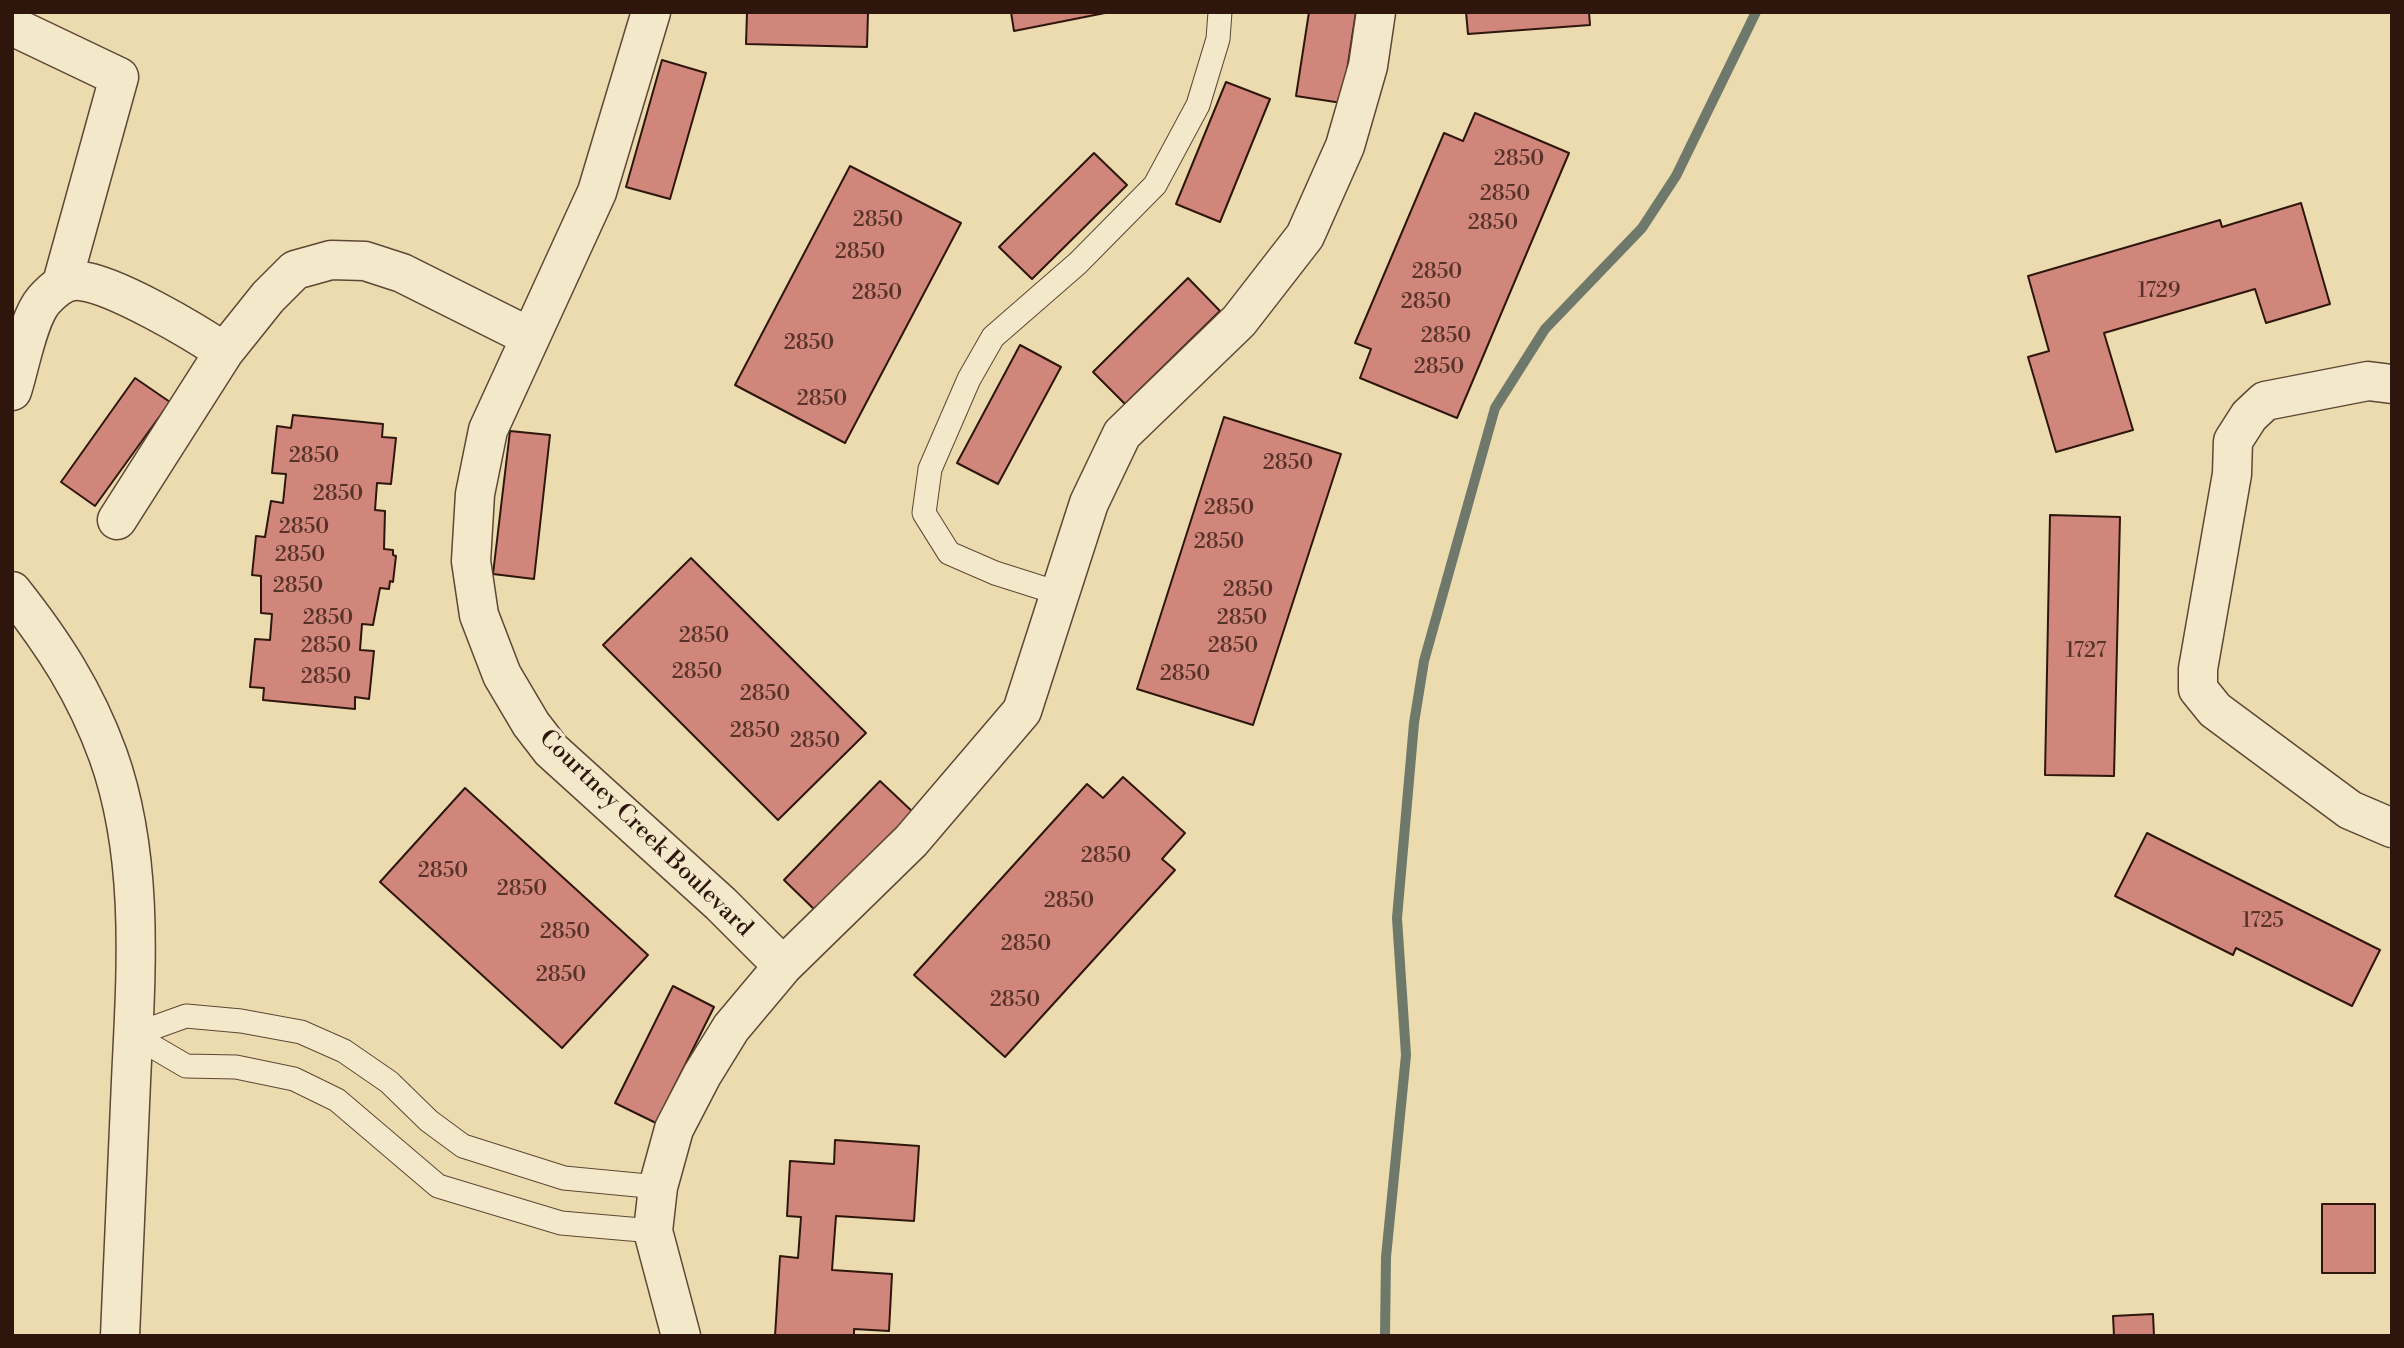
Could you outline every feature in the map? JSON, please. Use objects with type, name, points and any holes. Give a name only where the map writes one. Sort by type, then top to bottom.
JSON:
[{"type":"street","name":"Courtney Creek Boulevard","points":[[651,12],[597,192],[488,430],[475,494],[473,575],[480,615],[502,675],[531,724],[551,750],[720,904],[782,966]]},
{"type":"street","points":[[681,1336],[653,1231],[659,1187],[674,1129],[702,1075],[731,1028],[782,966],[911,841],[1022,711],[1089,503],[1122,434],[1239,321],[1305,236],[1345,146],[1368,66],[1376,12]]},
{"type":"street","points":[[12,26],[119,77],[62,283],[42,302],[12,391]]},
{"type":"street","points":[[117,520],[224,352],[295,270],[331,260],[365,261],[402,273],[530,337]]},
{"type":"street","points":[[62,283],[81,281],[109,290],[189,328],[224,352]]},
{"type":"street","points":[[2392,384],[2368,381],[2265,401],[2249,416],[2233,441],[2232,474],[2198,669],[2199,689],[2215,710],[2350,810],[2392,828]]},
{"type":"street","points":[[12,591],[54,644],[77,683],[108,756],[121,799],[130,852],[134,920],[133,1035],[120,1336]]},
{"type":"lane","points":[[1058,593],[995,573],[949,553],[924,513],[930,469],[969,379],[993,337],[1078,263],[1155,185],[1198,105],[1218,39],[1220,12]]},
{"type":"lane","points":[[133,1035],[186,1016],[241,1021],[301,1032],[344,1051],[389,1082],[429,1121],[463,1146],[564,1178],[659,1187]]},
{"type":"lane","points":[[133,1035],[186,1066],[236,1067],[294,1079],[337,1100],[438,1186],[561,1223],[653,1231]]},
{"type":"building","points":[[747,12],[868,12],[867,47],[746,44]]},
{"type":"building","points":[[1011,12],[1110,12],[1014,31]]},
{"type":"building","points":[[1309,12],[1356,12],[1342,103],[1296,96]]},
{"type":"building","points":[[1466,12],[1589,12],[1590,25],[1468,34]]},
{"type":"building","points":[[662,60],[706,73],[670,199],[626,187]]},
{"type":"building","points":[[1226,82],[1270,99],[1220,222],[1176,204]]},
{"type":"building","points":[[1475,113],[1569,153],[1457,418],[1360,378],[1371,349],[1355,343],[1444,133],[1463,141]]},
{"type":"building","points":[[1094,153],[1127,185],[1032,279],[999,247]]},
{"type":"building","points":[[850,166],[961,223],[845,443],[735,385]]},
{"type":"building","points":[[2301,203],[2330,304],[2266,323],[2255,289],[2104,333],[2133,430],[2056,452],[2028,357],[2049,351],[2028,276],[2220,220],[2222,227]]},
{"type":"building","points":[[1188,278],[1220,311],[1125,404],[1093,372]]},
{"type":"building","points":[[1020,345],[1061,367],[998,484],[957,463]]},
{"type":"building","points":[[135,378],[170,402],[95,506],[61,482]]},
{"type":"building","points":[[293,415],[383,424],[382,437],[396,438],[391,484],[377,483],[375,510],[385,511],[384,549],[393,550],[393,555],[396,556],[393,582],[390,581],[389,589],[380,588],[373,625],[362,624],[360,650],[374,651],[369,699],[355,697],[355,709],[263,700],[264,688],[250,687],[255,639],[270,640],[272,614],[261,613],[261,576],[252,575],[256,536],[265,537],[271,501],[283,503],[286,474],[272,473],[277,426],[291,428]]},
{"type":"building","points":[[1224,417],[1341,454],[1253,725],[1137,689]]},
{"type":"building","points":[[510,431],[550,435],[534,579],[493,574]]},
{"type":"building","points":[[2050,515],[2120,517],[2114,776],[2045,775]]},
{"type":"building","points":[[691,558],[866,733],[778,820],[603,645]]},
{"type":"building","points":[[1123,777],[1185,833],[1162,859],[1175,870],[1005,1057],[914,975],[1087,784],[1103,798]]},
{"type":"building","points":[[880,781],[915,814],[818,913],[784,880]]},
{"type":"building","points":[[465,788],[648,955],[562,1048],[380,882]]},
{"type":"building","points":[[2147,833],[2380,950],[2352,1006],[2236,948],[2233,955],[2115,896]]},
{"type":"building","points":[[673,986],[714,1007],[656,1123],[615,1103]]},
{"type":"building","points":[[835,1140],[919,1146],[914,1221],[836,1216],[832,1270],[892,1274],[889,1331],[854,1329],[854,1336],[775,1336],[780,1256],[798,1258],[801,1217],[787,1216],[790,1161],[834,1164]]},
{"type":"building","points":[[2322,1204],[2375,1204],[2375,1273],[2322,1273]]},
{"type":"building","points":[[2153,1314],[2154,1336],[2114,1336],[2113,1316]]},
{"type":"waterway","points":[[1385,1336],[1386,1257],[1406,1055],[1397,918],[1414,723],[1424,661],[1495,408],[1545,329],[1642,228],[1676,176],[1756,12]]}]
